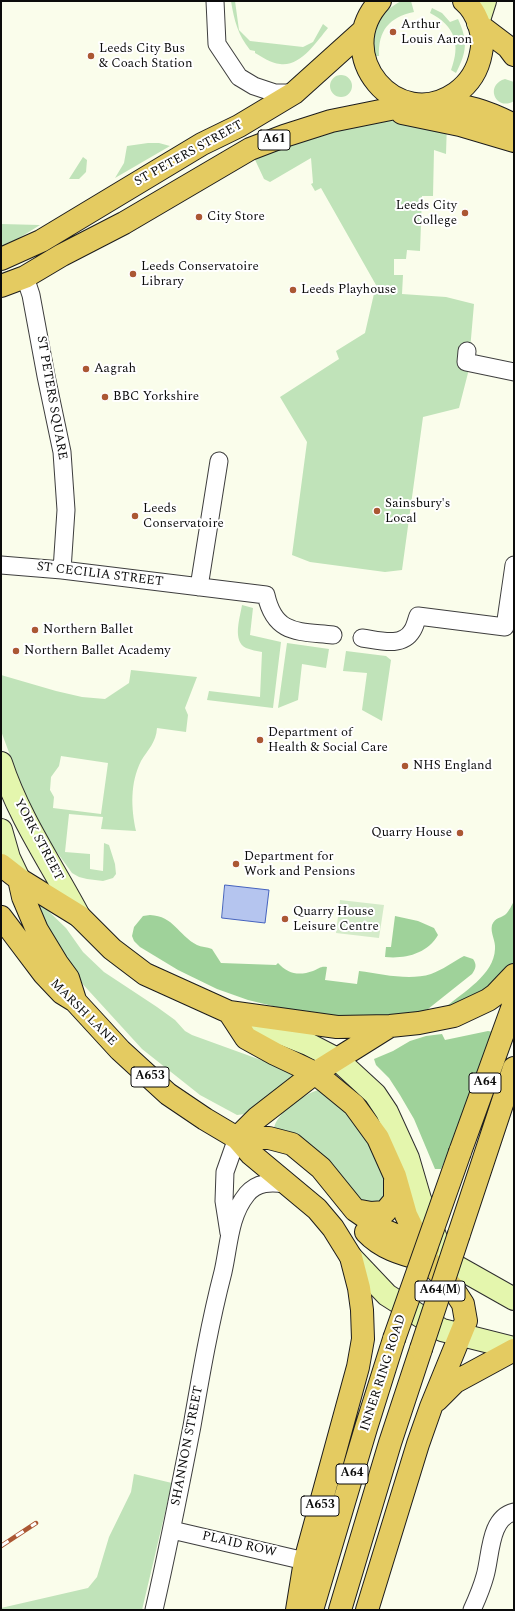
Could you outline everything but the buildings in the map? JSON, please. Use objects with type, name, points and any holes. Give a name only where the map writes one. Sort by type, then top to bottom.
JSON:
[{"type":"highway","name":"A61","points":[[380,1],[369,15],[364,30],[362,48],[366,65],[374,80],[399,100],[424,104],[451,103],[492,114],[514,125]]},
{"type":"highway","name":"A61","points":[[424,104],[449,98],[463,88],[473,77],[480,63],[482,48],[479,24],[474,13],[464,1]]},
{"type":"highway","name":"A61","points":[[479,24],[508,47],[514,55]]},
{"type":"highway","name":"ST PETERS STREET","points":[[1,259],[41,241],[202,144],[259,114],[294,93],[364,30]]},
{"type":"highway","name":"ST PETERS STREET","points":[[25,277],[62,255],[124,223],[250,149],[331,120],[424,104]]},
{"type":"highway","name":"A61","points":[[371,113],[402,113],[460,125],[514,141]]},
{"type":"highway","name":"A61","points":[[1,286],[25,277]]},
{"type":"highway","points":[[1,865],[19,879],[79,916],[112,949],[145,974],[229,1012],[337,1026],[390,1026],[419,1023],[454,1016],[488,1000],[495,995],[514,975]]},
{"type":"highway","points":[[19,879],[23,897],[37,930],[50,953],[68,978],[75,1002]]},
{"type":"highway","name":"MARSH LANE","points":[[1,917],[44,974],[62,993],[75,1002],[120,1050],[168,1094],[237,1138],[250,1154],[317,1210],[333,1228],[351,1257]]},
{"type":"highway","name":"INNER RING ROAD","points":[[312,1610],[394,1339],[514,1003]]},
{"type":"highway","points":[[229,1012],[246,1038],[275,1054],[315,1072],[354,1105],[378,1138],[395,1176],[406,1215],[446,1251],[454,1281],[463,1304],[466,1321],[462,1334],[431,1407],[418,1444],[367,1610]]},
{"type":"highway","points":[[237,1138],[257,1118],[315,1072],[390,1026]]},
{"type":"highway","name":"A64(M)","points":[[340,1610],[390,1443],[421,1349],[446,1251],[514,1068]]},
{"type":"highway","points":[[237,1138],[269,1138],[292,1144],[321,1168],[355,1210],[363,1230],[375,1241],[392,1251],[446,1251]]},
{"type":"highway","points":[[355,1210],[372,1213],[385,1212],[395,1200],[395,1176]]},
{"type":"highway","name":"A653","points":[[297,1610],[305,1561],[358,1367],[364,1339],[359,1288],[351,1257]]},
{"type":"highway","points":[[431,1407],[443,1392],[455,1382],[514,1349]]},
{"type":"street","points":[[215,1],[218,44],[239,78],[254,86],[275,93],[294,93]]},
{"type":"street","points":[[479,24],[485,1]]},
{"type":"street","name":"ST PETERS SQUARE","points":[[25,277],[31,295],[62,452],[66,510],[62,570]]},
{"type":"street","points":[[467,351],[466,362],[514,372]]},
{"type":"street","points":[[199,587],[219,461]]},
{"type":"street","name":"ST CECILIA STREET","points":[[1,565],[62,570],[266,595],[273,616],[287,628],[332,634]]},
{"type":"street","points":[[362,638],[398,642],[407,637],[412,631],[418,616],[505,627],[514,565]]},
{"type":"street","name":"YORK STREET","points":[[1,763],[8,783],[34,839],[79,916]]},
{"type":"street","points":[[1,830],[9,858],[19,879]]},
{"type":"street","points":[[229,1012],[308,1044],[337,1059],[375,1094],[387,1112],[408,1158],[420,1199],[438,1243],[446,1251],[514,1299]]},
{"type":"street","name":"SHANNON STREET","points":[[229,1235],[224,1201],[225,1172],[237,1138]]},
{"type":"street","name":"SHANNON STREET","points":[[154,1610],[224,1279],[229,1235],[240,1204],[247,1194],[257,1186],[264,1183],[275,1182],[285,1184]]},
{"type":"street","points":[[351,1257],[387,1295],[442,1330],[462,1334],[514,1349]]},
{"type":"street","points":[[472,1610],[486,1575],[490,1546],[499,1523],[508,1513],[514,1512]]},
{"type":"street","name":"PLAID ROW","points":[[172,1530],[305,1561]]},
{"type":"green space","points":[[231,1],[235,1],[239,30],[250,41],[303,47],[313,42],[323,24],[328,28],[314,46],[302,57],[288,64],[280,64],[270,61],[255,53],[255,51],[250,50],[242,39],[237,27]]},
{"type":"green space","points":[[401,1],[411,1],[414,12],[398,17],[387,26],[381,39],[379,56],[373,56],[373,37],[380,17],[392,6]]},
{"type":"green space","points":[[432,8],[442,13],[450,22],[458,19],[461,27],[465,40],[465,46],[462,59],[456,73],[451,70],[455,52],[454,37],[445,24],[430,13]]},
{"type":"green space","points":[[341,75],[349,78],[352,86],[349,94],[341,97],[333,94],[330,86],[333,78]]},
{"type":"green space","points":[[505,79],[514,82],[514,101],[502,103],[495,96],[494,91],[499,82]]},
{"type":"green space","points":[[352,116],[447,122],[446,154],[434,150],[433,196],[422,196],[420,251],[407,250],[406,259],[394,259],[394,275],[403,275],[402,294],[446,297],[474,304],[468,373],[459,408],[423,417],[402,570],[385,572],[310,562],[292,555],[307,442],[280,397],[339,359],[336,351],[365,333],[376,285],[321,188],[315,191],[311,184],[313,183],[311,158],[270,182],[264,179],[250,149]]},
{"type":"green space","points":[[159,143],[170,146],[115,178],[124,163],[127,146]]},
{"type":"green space","points":[[83,157],[87,160],[86,172],[79,179],[69,179]]},
{"type":"green space","points":[[1,224],[40,225],[16,240],[1,247]]},
{"type":"green space","points":[[242,605],[253,608],[250,635],[281,642],[273,708],[207,700],[209,691],[260,697],[262,652],[246,648],[239,640],[238,629]]},
{"type":"green space","points":[[287,643],[329,649],[326,668],[302,664],[298,700],[278,708]]},
{"type":"green space","points":[[346,651],[386,656],[391,660],[382,721],[362,710],[367,673],[343,671]]},
{"type":"green space","points":[[131,670],[197,677],[185,708],[188,715],[186,732],[157,728],[155,738],[137,769],[132,796],[136,831],[101,829],[103,817],[69,814],[65,852],[90,854],[90,869],[103,871],[104,843],[109,845],[115,864],[116,874],[113,878],[103,881],[87,879],[72,873],[33,817],[1,731],[1,675],[82,697],[105,699],[129,683]],"holes":[[[61,756],[108,763],[101,814],[53,808],[54,797],[50,790],[51,777],[59,766]]]},
{"type":"green space","points":[[340,900],[384,905],[379,938],[336,933]]},
{"type":"green space","points":[[514,901],[514,971],[490,996],[446,1007],[484,975],[493,958],[495,949],[492,931],[493,922],[506,914]]},
{"type":"green space","points":[[41,904],[66,928],[83,952],[104,972],[175,1020],[185,1031],[192,1035],[294,1072],[295,1076],[256,1110],[245,1114],[237,1115],[200,1095],[142,1049],[68,968],[35,910]]},
{"type":"green space","points":[[150,915],[165,919],[191,941],[199,946],[212,949],[221,963],[276,965],[278,963],[286,970],[298,974],[308,973],[321,967],[327,967],[325,980],[357,984],[359,971],[405,977],[423,976],[431,974],[464,956],[473,959],[476,966],[472,974],[428,1009],[410,1017],[362,1020],[285,1009],[248,1000],[217,989],[178,970],[140,947],[134,941],[132,936],[134,927],[143,916]]},
{"type":"green space","points":[[395,916],[418,921],[434,928],[438,935],[428,947],[415,954],[400,957],[385,957],[386,947],[391,947]]},
{"type":"green space","points":[[488,1031],[499,1033],[441,1169],[435,1169],[414,1119],[389,1078],[376,1065],[374,1059],[393,1051],[410,1041],[426,1036],[442,1034],[445,1040]]},
{"type":"green space","points":[[318,1090],[325,1091],[358,1123],[387,1173],[387,1201],[371,1209],[274,1129],[279,1117],[291,1105]]},
{"type":"green space","points":[[134,1474],[172,1483],[142,1610],[1,1610],[1,1608],[88,1588],[97,1577],[109,1537],[131,1492]]},
{"type":"water","points":[[225,885],[269,890],[265,923],[222,918]]},
{"type":"railway","points":[[1,1546],[36,1523]]},
{"type":"place","name":"Arthur Louis Aaron","points":[[393,32]]},
{"type":"place","name":"Leeds City Bus & Coach Station","points":[[91,56]]},
{"type":"place","name":"Leeds City College","points":[[465,213]]},
{"type":"place","name":"City Store","points":[[199,217]]},
{"type":"place","name":"Leeds Conservatoire Library","points":[[133,274]]},
{"type":"place","name":"Leeds Playhouse","points":[[293,290]]},
{"type":"place","name":"Aagrah","points":[[86,369]]},
{"type":"place","name":"BBC Yorkshire","points":[[105,397]]},
{"type":"place","name":"Sainsbury's Local","points":[[377,511]]},
{"type":"place","name":"Leeds Conservatoire","points":[[135,516]]},
{"type":"place","name":"Northern Ballet","points":[[35,630]]},
{"type":"place","name":"Northern Ballet Academy","points":[[16,651]]},
{"type":"place","name":"Department of Health & Social Care","points":[[260,740]]},
{"type":"place","name":"NHS England","points":[[405,766]]},
{"type":"place","name":"Quarry House","points":[[460,833]]},
{"type":"place","name":"Department for Work and Pensions","points":[[236,864]]},
{"type":"place","name":"Quarry House Leisure Centre","points":[[285,919]]}]
